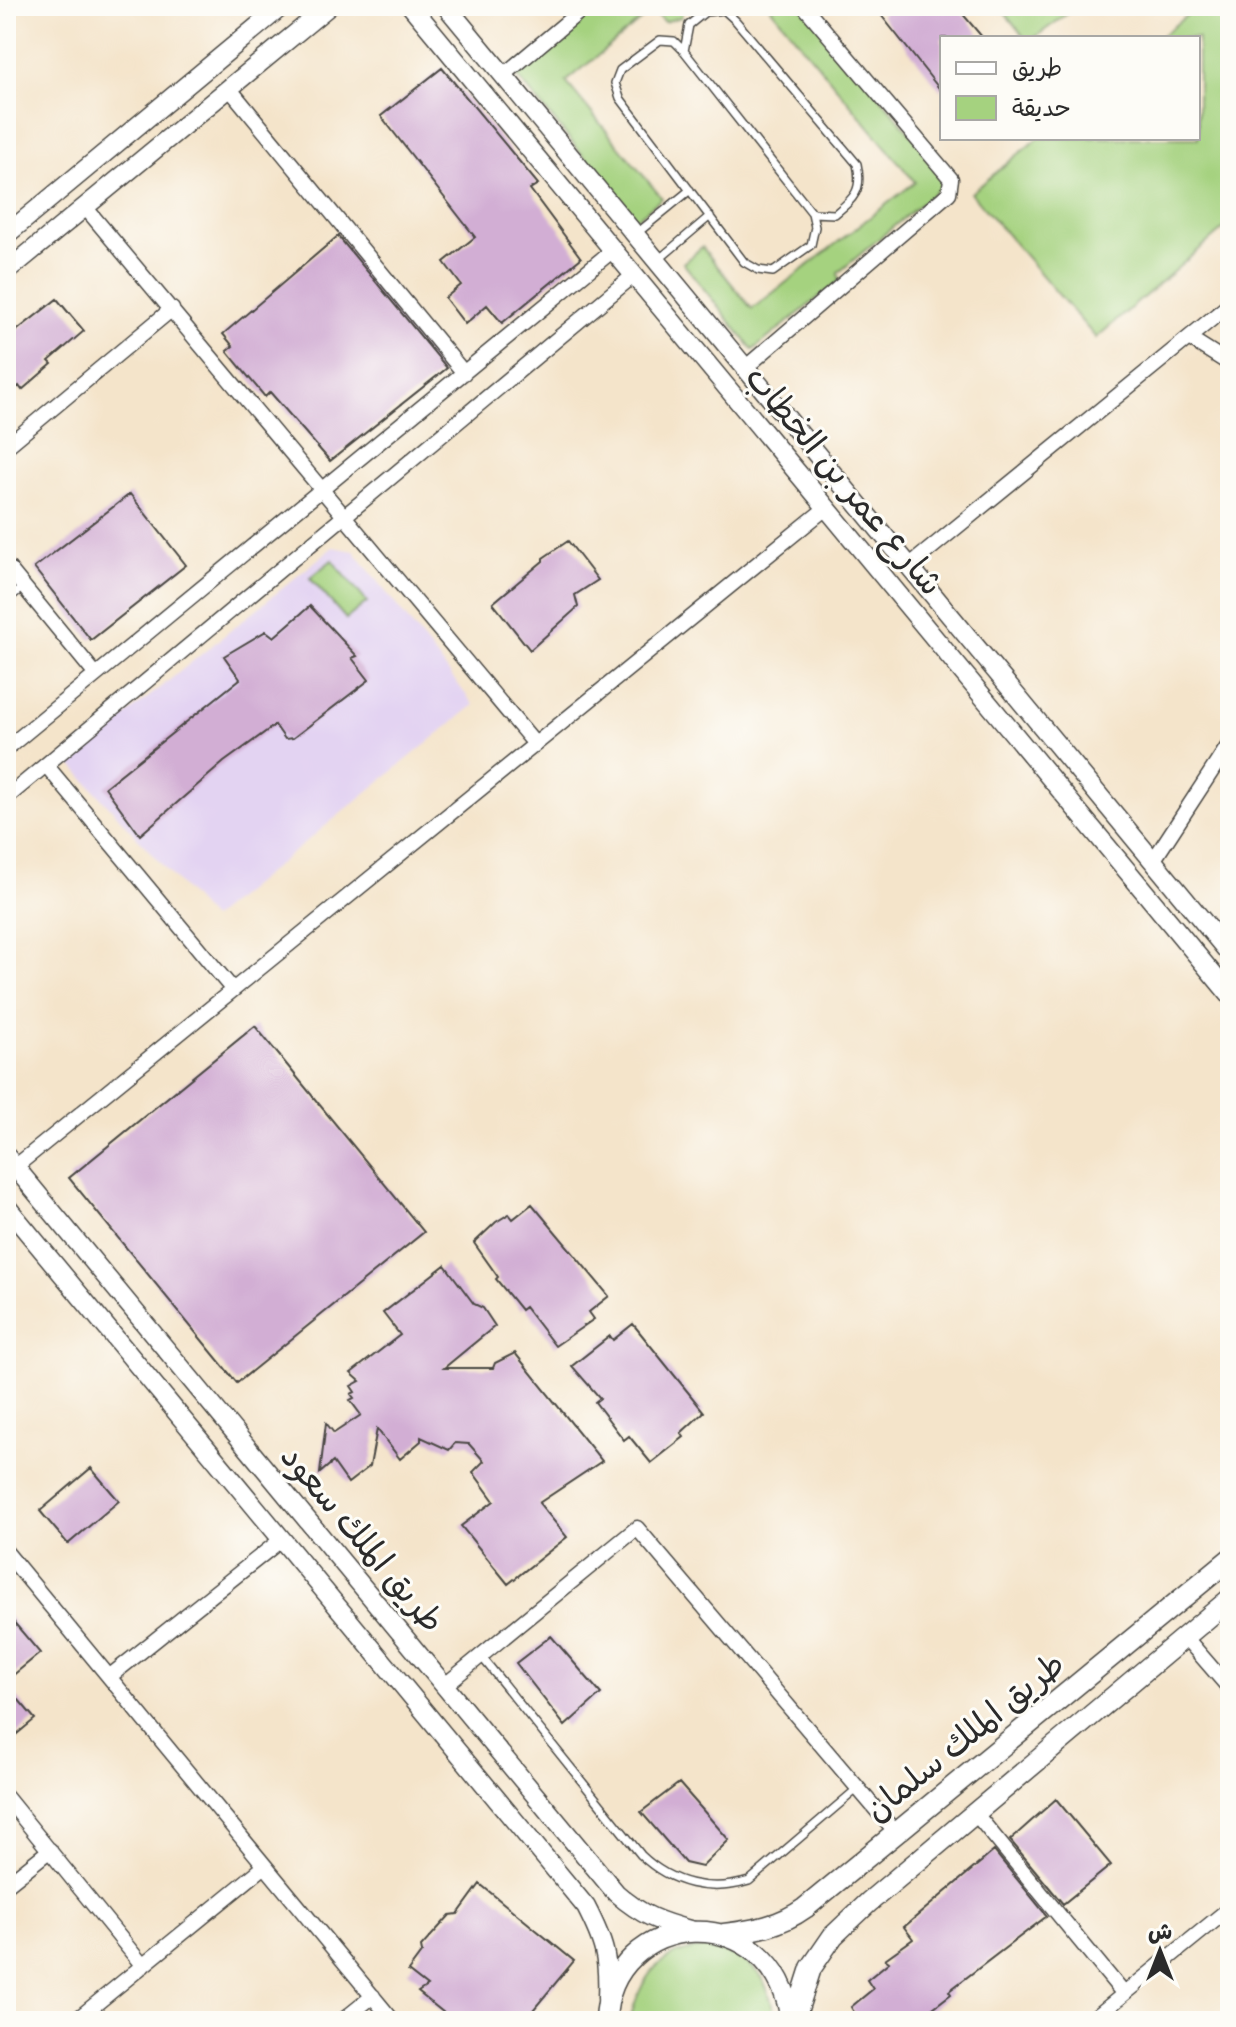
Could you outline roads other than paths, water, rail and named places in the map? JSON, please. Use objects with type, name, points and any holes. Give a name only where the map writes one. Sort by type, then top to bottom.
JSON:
[{"type":"main road","name":"طريق الملك سلمان","points":[[724,1934],[761,1929],[786,1921],[1230,1559]]},
{"type":"main road","name":"طريق الملك سلمان","points":[[792,2021],[811,1968],[833,1936],[1230,1599]]},
{"type":"main road","points":[[606,2014],[617,1977],[637,1954],[663,1938],[693,1931],[724,1934],[752,1948],[775,1969],[788,1997],[792,2021]]},
{"type":"street","points":[[6,235],[282,6]]},
{"type":"street","points":[[6,272],[329,6]]},
{"type":"street","name":"شارع عمر بن الخطاب","points":[[411,6],[1230,995]]},
{"type":"street","name":"شارع عمر بن الخطاب","points":[[446,6],[1230,954]]},
{"type":"street","points":[[504,75],[586,6]]},
{"type":"street","points":[[745,368],[949,193],[952,186],[951,179],[804,6]]},
{"type":"street","points":[[229,88],[464,373]]},
{"type":"street","points":[[85,207],[535,744]]},
{"type":"street","points":[[6,749],[613,250]]},
{"type":"street","points":[[6,798],[634,275]]},
{"type":"street","points":[[909,566],[1230,304]]},
{"type":"street","points":[[6,447],[172,309]]},
{"type":"street","points":[[1189,338],[1230,364]]},
{"type":"street","points":[[10,1162],[233,990],[826,508]]},
{"type":"street","points":[[6,565],[96,675]]},
{"type":"street","points":[[1153,861],[1230,743]]},
{"type":"street","points":[[46,765],[233,990]]},
{"type":"street","name":"طريق الملك سعود","points":[[10,1162],[616,1893],[637,1912],[693,1931]]},
{"type":"street","name":"طريق الملك سعود","points":[[6,1206],[586,1907],[596,1925],[609,1965],[606,2014]]},
{"type":"street","points":[[444,1686],[637,1528],[896,1833]]},
{"type":"street","points":[[109,1677],[282,1539]]},
{"type":"street","points":[[6,1552],[393,2021]]},
{"type":"street","points":[[1185,1637],[1230,1689]]},
{"type":"street","points":[[6,1797],[143,1966]]},
{"type":"street","points":[[975,1813],[1124,1994]]},
{"type":"street","points":[[6,1885],[50,1850]]},
{"type":"street","points":[[75,2021],[265,1866]]},
{"type":"street","points":[[1091,2021],[1230,1908]]},
{"type":"street","points":[[342,2021],[373,1996]]},
{"type":"lane","points":[[684,51],[689,25],[705,12],[724,10],[857,164],[861,182],[852,200],[835,214],[812,213]]},
{"type":"lane","points":[[660,40],[674,41],[684,51],[812,213],[815,227],[811,245],[773,272],[758,270],[744,262],[620,98],[615,83],[620,70],[660,40]]},
{"type":"lane","points":[[636,235],[690,190]]},
{"type":"lane","points":[[657,261],[710,216]]},
{"type":"lane","points":[[6,601],[24,586]]},
{"type":"lane","points":[[481,1656],[641,1855],[668,1875],[694,1884],[726,1888],[749,1881],[858,1788]]}]
